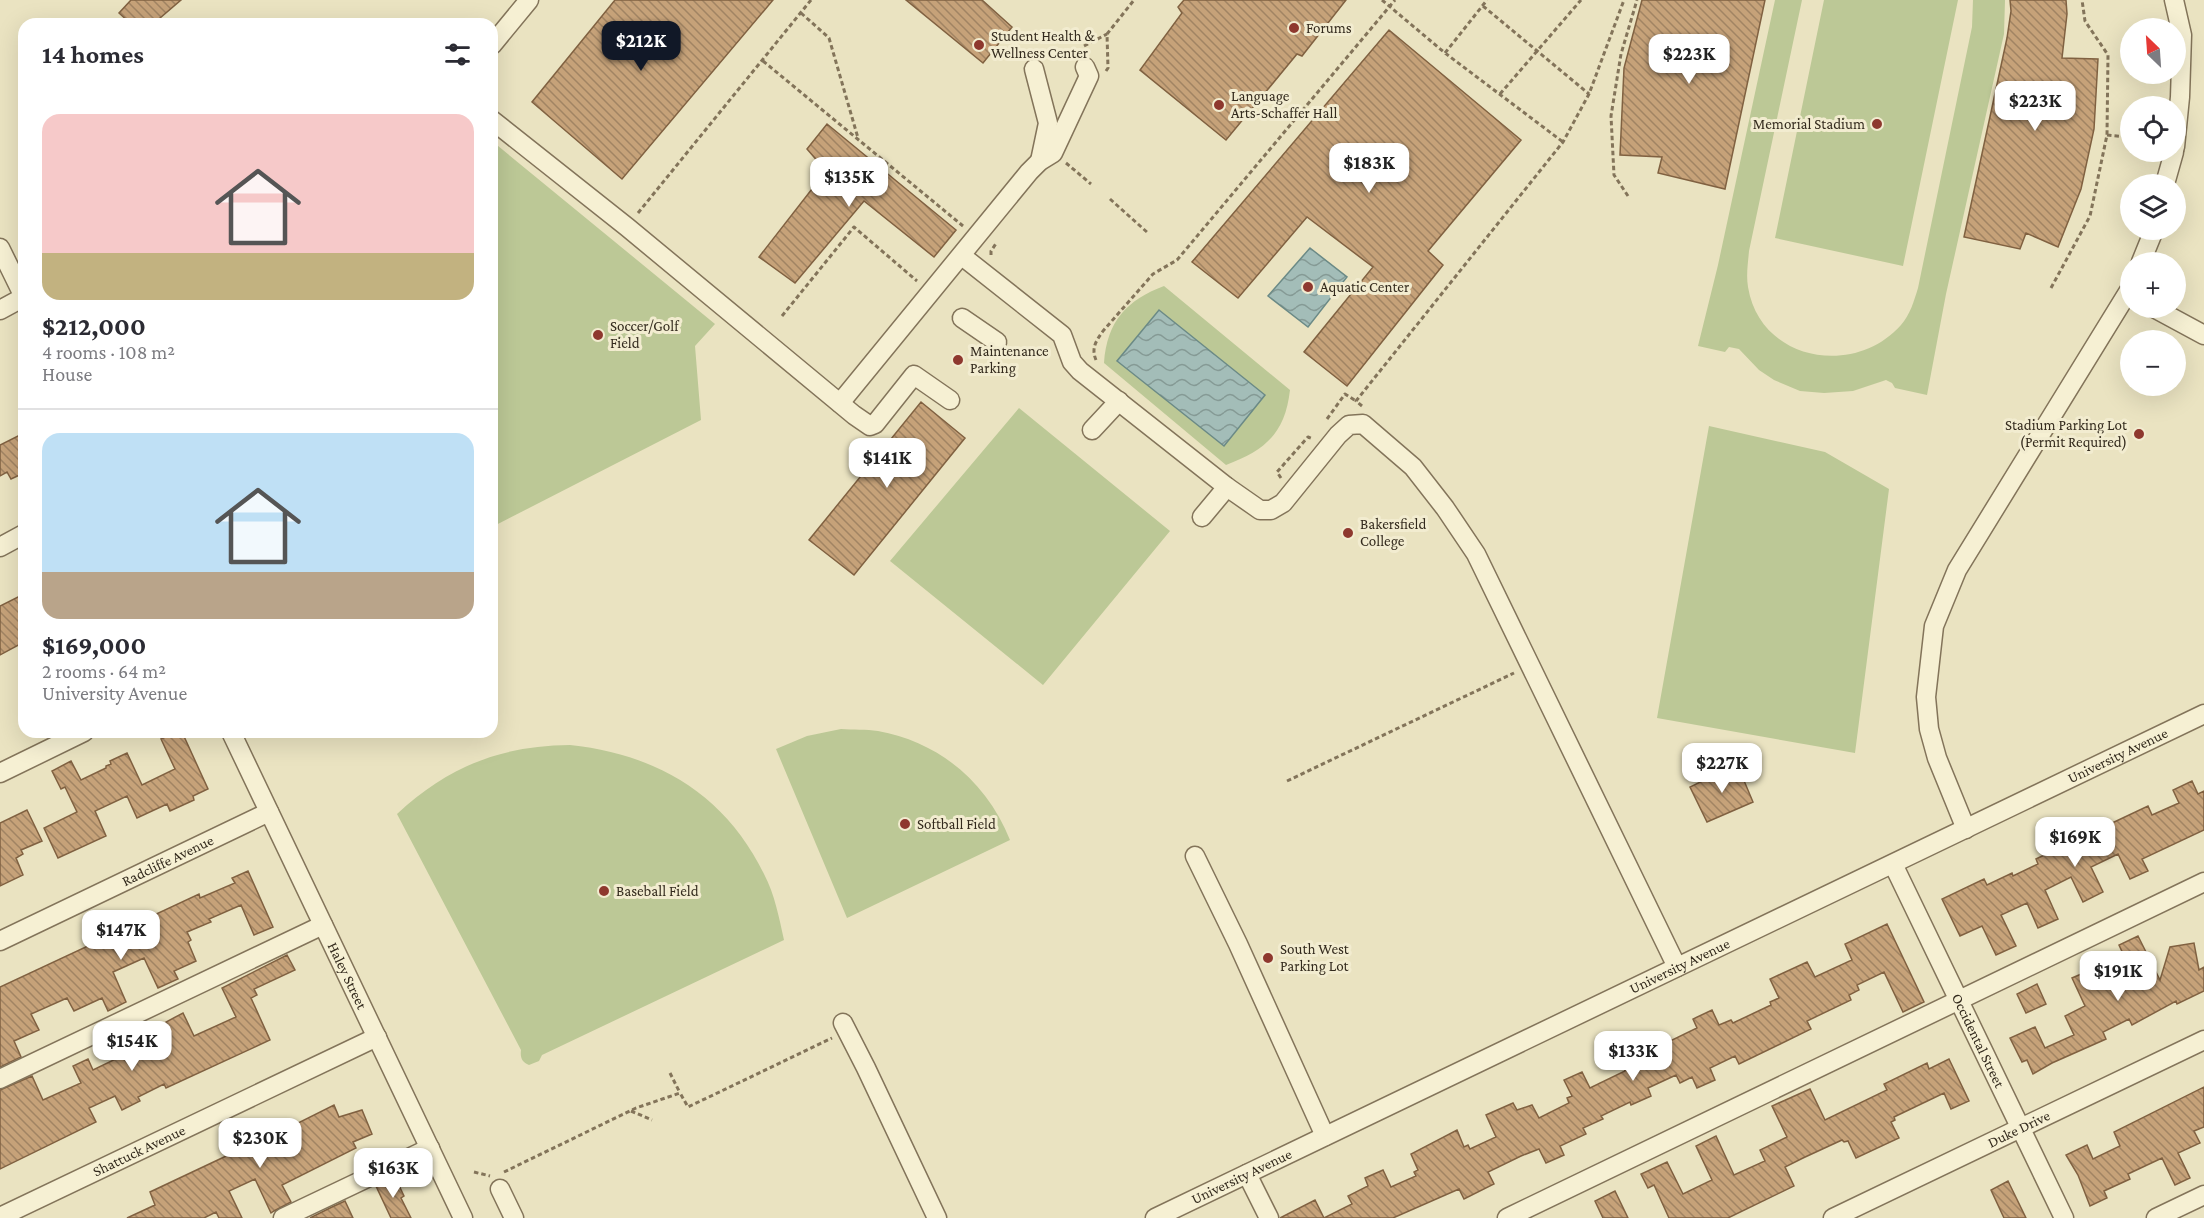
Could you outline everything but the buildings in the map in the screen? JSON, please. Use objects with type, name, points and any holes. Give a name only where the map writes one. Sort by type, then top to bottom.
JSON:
[{"type":"street","points":[[2174,0],[2182,35],[2180,96]]},
{"type":"street","points":[[498,36],[518,4]]},
{"type":"street","points":[[840,403],[1040,161],[1053,153],[1089,76],[1085,67]]},
{"type":"street","points":[[1034,69],[1048,123],[1040,161]]},
{"type":"street","points":[[498,125],[870,426],[875,424],[914,375],[950,400]]},
{"type":"street","points":[[0,248],[18,276]]},
{"type":"street","points":[[962,256],[1062,335],[1072,362],[1080,371],[1227,487],[1260,510],[1271,510],[1283,503],[1338,435],[1349,425],[1364,424],[1413,467],[1445,508],[1476,554],[1677,967]]},
{"type":"street","points":[[0,310],[18,300]]},
{"type":"street","points":[[1966,829],[1937,758],[1929,729],[1926,697],[1934,626],[1957,570],[2120,308]]},
{"type":"street","points":[[962,318],[997,342]]},
{"type":"street","points":[[2173,318],[2204,335]]},
{"type":"street","points":[[1092,430],[1119,401]]},
{"type":"street","points":[[1202,517],[1227,487]]},
{"type":"street","points":[[0,546],[18,537]]},
{"type":"street","name":"University Avenue","points":[[1155,1218],[2204,714]]},
{"type":"street","points":[[0,773],[72,738]]},
{"type":"street","name":"Haley Street","points":[[234,738],[463,1218]]},
{"type":"street","name":"Radcliffe Avenue","points":[[0,941],[269,812]]},
{"type":"street","points":[[1195,856],[1325,1136]]},
{"type":"street","name":"Occidental Street","points":[[1893,864],[2064,1218]]},
{"type":"street","points":[[1507,1218],[2204,882]]},
{"type":"street","points":[[0,1078],[323,925]]},
{"type":"street","points":[[845,1027],[937,1218]]},
{"type":"street","name":"Shattuck Avenue","points":[[0,1217],[377,1037]]},
{"type":"street","name":"Duke Drive","points":[[1833,1218],[2204,1040]]},
{"type":"street","points":[[283,1218],[430,1148]]},
{"type":"street","points":[[1248,1174],[1269,1218]]},
{"type":"street","points":[[499,1180],[514,1218]]},
{"type":"street","points":[[2156,1218],[2189,1211],[2204,1195]]},
{"type":"path","points":[[627,227],[811,0]]},
{"type":"path","points":[[1382,0],[1445,53],[1563,142]]},
{"type":"path","points":[[1105,367],[1096,360],[1093,351],[1096,340],[1153,273],[1177,260],[1395,0]]},
{"type":"path","points":[[1445,53],[1487,0]]},
{"type":"path","points":[[1500,94],[1581,0]]},
{"type":"path","points":[[1356,401],[1563,142],[1589,94],[1624,0]]},
{"type":"path","points":[[1628,196],[1614,175],[1611,116],[1621,54],[1637,0]]},
{"type":"path","points":[[2051,288],[2090,216],[2107,135],[2108,55],[2085,21],[2082,0]]},
{"type":"path","points":[[1483,6],[1589,94]]},
{"type":"path","points":[[801,13],[829,38],[859,139]]},
{"type":"path","points":[[1084,46],[1107,34]]},
{"type":"path","points":[[763,61],[966,228]]},
{"type":"path","points":[[2107,135],[2120,136]]},
{"type":"path","points":[[1061,160],[1091,184]]},
{"type":"path","points":[[1110,199],[1148,233]]},
{"type":"path","points":[[782,316],[854,227],[920,284]]},
{"type":"path","points":[[1328,426],[1327,418],[1345,394],[1365,409]]},
{"type":"path","points":[[1278,484],[1281,479],[1277,472],[1308,437],[1313,440],[1320,433]]},
{"type":"path","points":[[1287,781],[1514,673]]},
{"type":"path","points":[[670,1073],[688,1107],[845,1027]]},
{"type":"path","points":[[474,1172],[499,1180],[631,1111],[680,1094]]},
{"type":"path","points":[[631,1111],[652,1120]]},
{"type":"green space","points":[[1775,0],[1802,0],[1749,251],[1748,287],[1756,312],[1770,332],[1789,346],[1811,354],[1835,356],[1859,352],[1881,342],[1901,325],[1909,312],[1918,288],[1972,27],[1973,0],[2005,0],[2004,34],[1946,294],[1927,395],[1895,388],[1886,380],[1853,391],[1824,393],[1800,391],[1774,380],[1759,370],[1739,349],[1729,347],[1725,352],[1698,346],[1718,265]]},
{"type":"green space","points":[[1824,0],[1958,0],[1903,266],[1775,238]]},
{"type":"green space","name":"Soccer/Golf Field","points":[[498,146],[715,324],[695,346],[701,420],[498,524]]},
{"type":"green space","points":[[1164,286],[1290,390],[1283,418],[1271,438],[1252,453],[1226,465],[1104,363],[1109,335],[1121,314],[1139,298]]},
{"type":"green space","points":[[1019,408],[1170,531],[1043,685],[890,561]]},
{"type":"green space","points":[[1709,426],[1825,452],[1889,489],[1855,753],[1657,718]]},
{"type":"green space","name":"Softball Field","points":[[841,729],[873,730],[900,736],[941,755],[974,783],[988,800],[1010,840],[847,918],[776,749],[807,736]]},
{"type":"green space","name":"Baseball Field","points":[[570,745],[631,758],[659,769],[685,783],[708,800],[729,821],[748,846],[764,874],[774,898],[784,940],[542,1055],[539,1061],[529,1065],[522,1059],[521,1050],[397,814],[436,783],[477,762],[521,749]]},
{"type":"water","name":"Aquatic Center","points":[[1310,248],[1347,277],[1308,327],[1268,296]]},
{"type":"water","points":[[1159,310],[1265,395],[1224,446],[1117,361]]},
{"type":"place","name":"Forums","points":[[1294,28]]},
{"type":"place","name":"Student Health & Wellness Center","points":[[979,45]]},
{"type":"place","name":"Language Arts-Schaffer Hall","points":[[1219,105]]},
{"type":"place","name":"Memorial Stadium","points":[[1877,124]]},
{"type":"place","name":"Aquatic Center","points":[[1308,287]]},
{"type":"place","name":"Soccer/Golf Field","points":[[598,335]]},
{"type":"place","name":"Maintenance Parking","points":[[958,360]]},
{"type":"place","name":"Stadium Parking Lot (Permit Required)","points":[[2139,434]]},
{"type":"place","name":"Bakersfield College","points":[[1348,533]]},
{"type":"place","name":"Softball Field","points":[[905,824]]},
{"type":"place","name":"Baseball Field","points":[[604,891]]},
{"type":"place","name":"South West Parking Lot","points":[[1268,958]]}]
